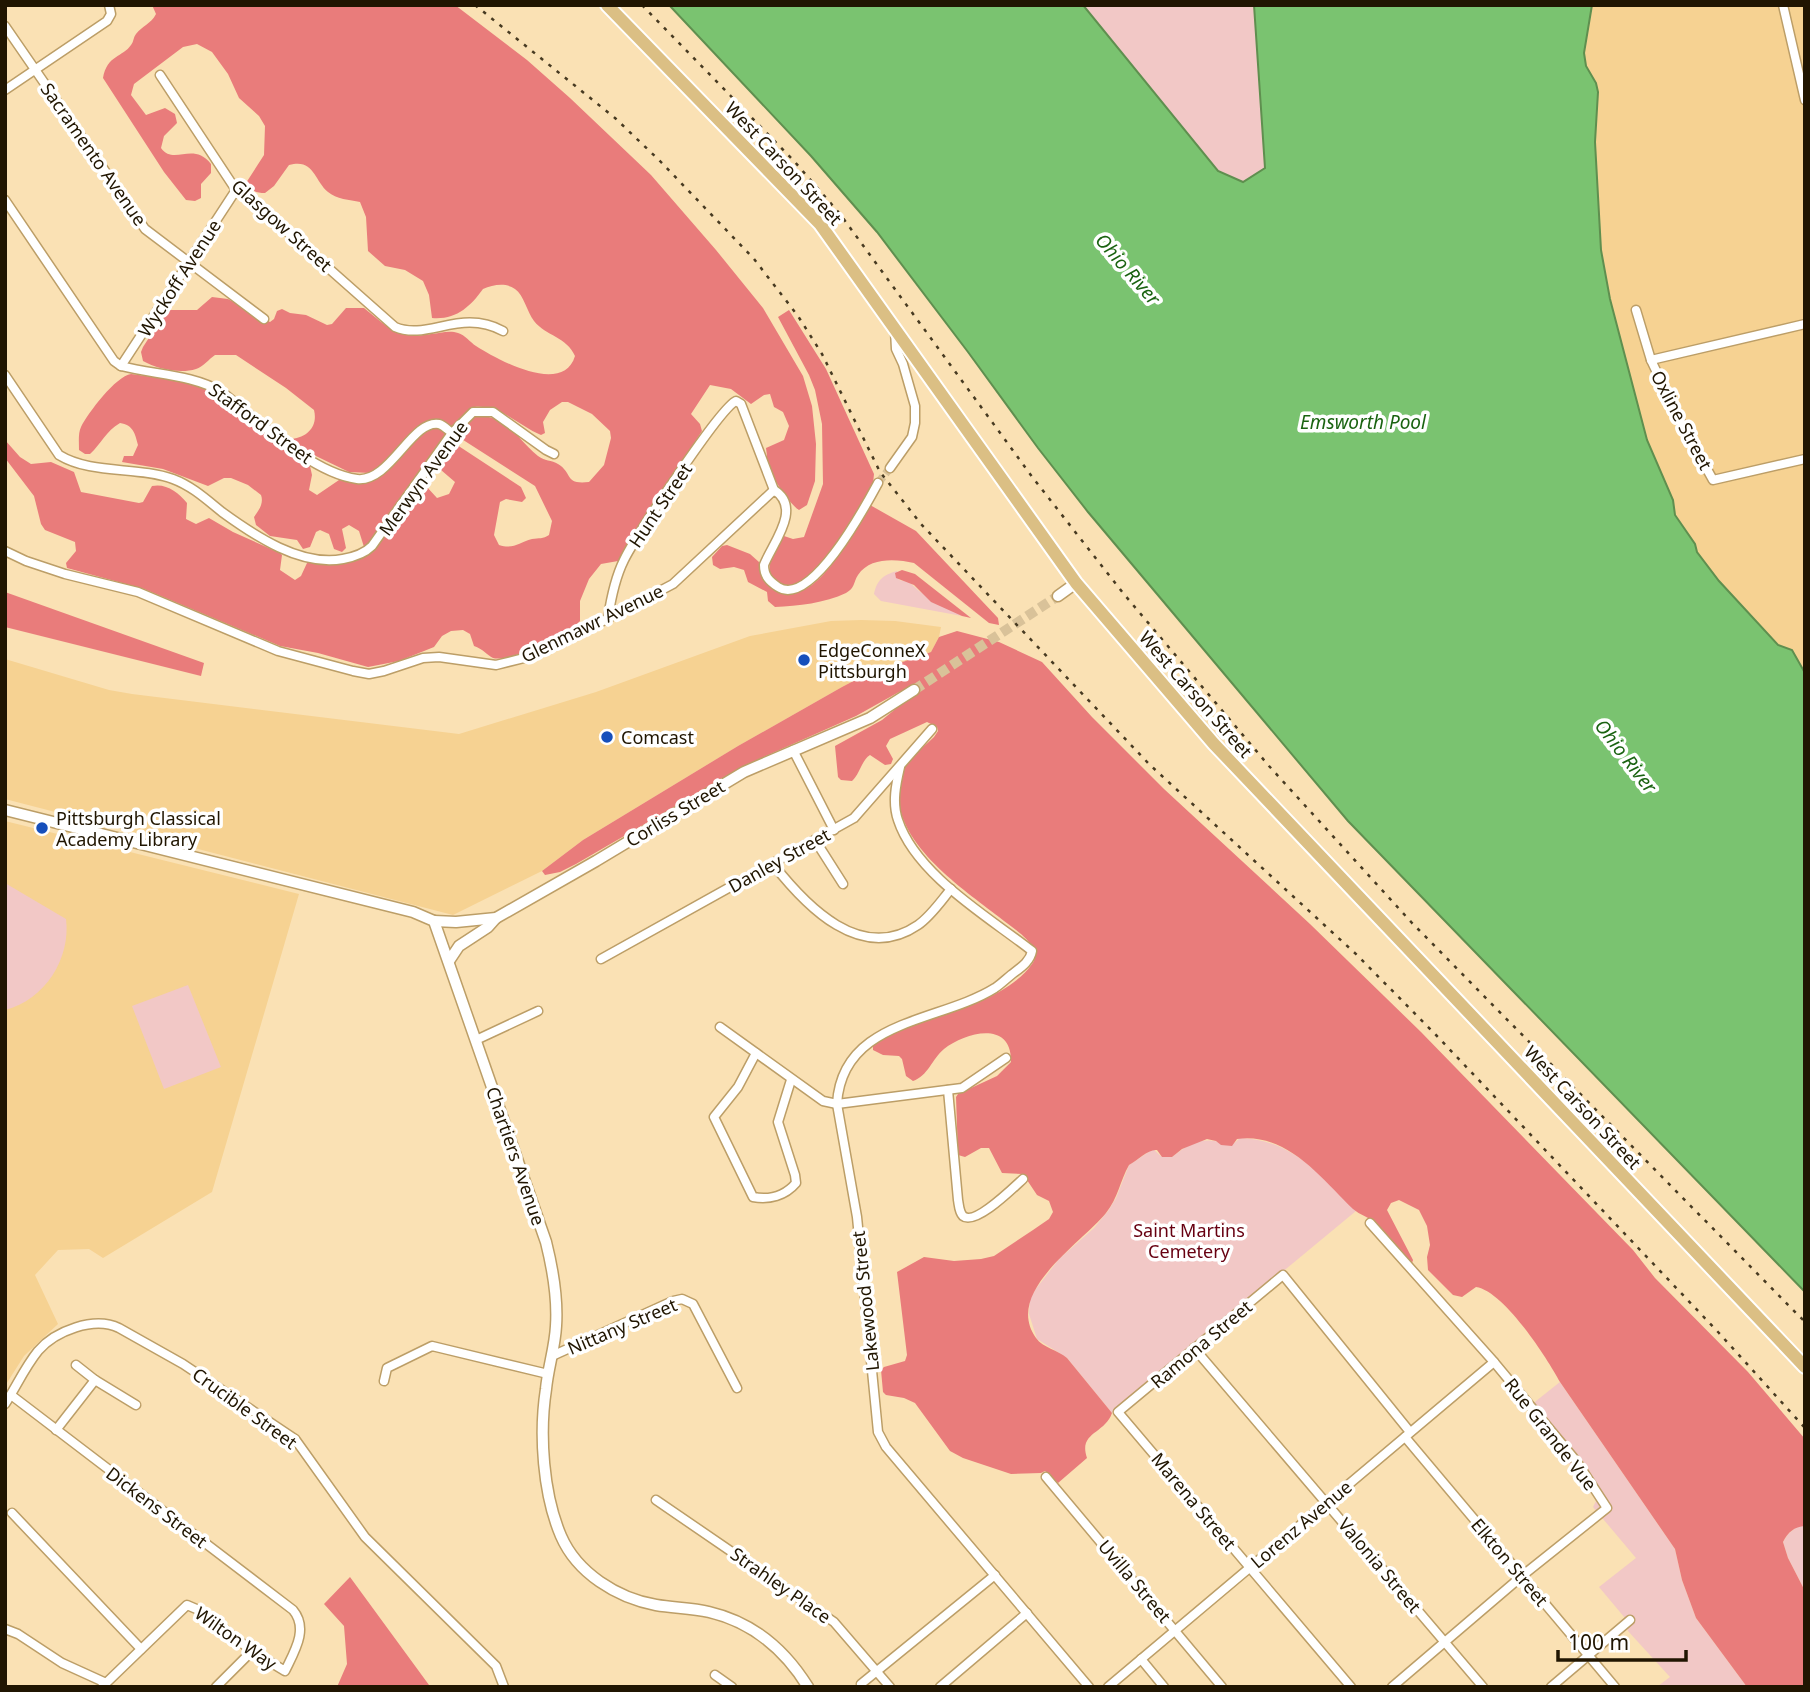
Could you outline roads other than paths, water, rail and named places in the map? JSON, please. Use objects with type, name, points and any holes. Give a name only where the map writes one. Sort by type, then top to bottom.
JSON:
[{"type":"main road","name":"West Carson Street","points":[[607,5],[820,224],[1076,583],[1214,744],[1805,1367]]},
{"type":"street","points":[[1783,5],[1805,100]]},
{"type":"street","points":[[5,90],[107,21],[110,9]]},
{"type":"street","name":"Sacramento Avenue","points":[[5,26],[145,229],[264,318]]},
{"type":"street","points":[[1793,49],[1805,47]]},
{"type":"street","name":"Glasgow Street","points":[[160,75],[236,190],[395,327],[415,331],[462,322],[491,325],[503,331]]},
{"type":"street","name":"Wyckoff Avenue","points":[[121,366],[236,190]]},
{"type":"street","points":[[5,200],[114,360],[121,366]]},
{"type":"street","name":"Oxline Street","points":[[1636,310],[1651,360],[1678,417],[1713,480],[1805,459]]},
{"type":"street","points":[[890,468],[912,437],[915,423],[915,406],[896,349],[893,323]]},
{"type":"street","points":[[1651,360],[1805,324]]},
{"type":"street","name":"Stafford Street","points":[[121,366],[209,384],[300,454],[326,468],[356,479],[368,479],[380,472],[416,435],[430,425],[440,424],[452,433]]},
{"type":"street","name":"Merwyn Avenue","points":[[5,375],[59,455],[86,465],[173,479],[263,538],[284,549],[323,560],[350,558],[360,555],[372,546],[452,433],[474,412],[493,412],[554,454]]},
{"type":"street","name":"Hunt Street","points":[[608,618],[619,571],[637,537],[718,418],[732,402],[741,404],[774,490]]},
{"type":"street","points":[[774,490],[783,498],[787,508],[783,525],[764,565],[764,572],[767,579],[791,591],[812,579],[828,561],[878,483]]},
{"type":"street","name":"Glenmawr Avenue","points":[[5,551],[65,574],[138,592],[278,651],[369,674],[439,656],[496,665],[507,664],[567,640],[673,584],[774,490]]},
{"type":"street","points":[[1059,596],[1076,583]]},
{"type":"street","name":"Corliss Street","points":[[433,921],[496,918],[744,772],[870,719],[914,690]]},
{"type":"street","name":"Danley Street","points":[[601,959],[677,914],[699,905],[854,818],[932,729]]},
{"type":"street","points":[[793,750],[834,830]]},
{"type":"street","points":[[773,864],[793,890],[833,923],[856,935],[891,937],[918,925],[951,889],[912,847],[898,820],[894,796],[900,767]]},
{"type":"street","points":[[5,810],[413,912],[433,921]]},
{"type":"street","points":[[816,840],[843,884]]},
{"type":"street","name":"Lakewood Street","points":[[951,889],[1032,951],[1030,959],[995,988],[904,1024],[874,1039],[846,1069],[838,1090],[837,1104],[857,1217],[878,1432],[886,1447],[1089,1687]]},
{"type":"street","points":[[449,961],[460,946],[488,927],[496,918]]},
{"type":"street","name":"Chartiers Avenue","points":[[433,921],[546,1242],[552,1266],[556,1287],[556,1328],[542,1420],[547,1480],[561,1535],[578,1561],[602,1583],[637,1601],[709,1612],[749,1628],[786,1656],[808,1687]]},
{"type":"street","points":[[476,1040],[538,1011]]},
{"type":"street","points":[[720,1027],[791,1080],[823,1101],[837,1104],[962,1088],[1006,1058]]},
{"type":"street","points":[[756,1053],[738,1087],[714,1117],[753,1198],[778,1196],[796,1183],[778,1122],[791,1080]]},
{"type":"street","points":[[948,1090],[958,1200],[965,1217],[981,1215],[1023,1179]]},
{"type":"street","name":"Rue Grande Vue","points":[[1370,1223],[1494,1362],[1587,1476],[1607,1508],[1521,1576]]},
{"type":"street","name":"Ramona Street","points":[[1118,1412],[1283,1275]]},
{"type":"street","name":"Elkton Street","points":[[1283,1275],[1521,1576],[1615,1687]]},
{"type":"street","name":"Nittany Street","points":[[552,1356],[673,1301],[682,1300],[693,1304],[737,1388]]},
{"type":"street","name":"Crucible Street","points":[[5,1404],[39,1350],[58,1337],[90,1324],[110,1324],[183,1364],[295,1439],[365,1536],[496,1666],[504,1687]]},
{"type":"street","points":[[384,1381],[387,1368],[432,1346],[548,1374]]},
{"type":"street","name":"Valonia Street","points":[[1194,1348],[1483,1687]]},
{"type":"street","name":"Lorenz Avenue","points":[[1108,1687],[1494,1362]]},
{"type":"street","points":[[76,1365],[136,1405]]},
{"type":"street","points":[[56,1430],[95,1380]]},
{"type":"street","name":"Dickens Street","points":[[10,1395],[293,1610],[300,1621],[299,1639],[285,1671]]},
{"type":"street","name":"Marena Street","points":[[1118,1412],[1351,1687]]},
{"type":"street","name":"Uvilla Street","points":[[1046,1476],[1222,1687]]},
{"type":"street","name":"Strahley Place","points":[[656,1500],[834,1622],[890,1687]]},
{"type":"street","points":[[5,1629],[104,1685],[141,1649],[12,1513]]},
{"type":"street","points":[[861,1684],[995,1575]]},
{"type":"street","points":[[1392,1687],[1521,1576]]},
{"type":"street","name":"Wilton Way","points":[[141,1649],[187,1605],[201,1611],[252,1651],[285,1671]]},
{"type":"street","points":[[940,1687],[1027,1613]]},
{"type":"street","points":[[1551,1687],[1630,1620]]},
{"type":"street","points":[[216,1687],[252,1651]]},
{"type":"street","points":[[1141,1659],[1164,1687]]},
{"type":"street","points":[[715,1675],[732,1687]]},
{"type":"water","name":"Emsworth Pool","points":[[669,5],[1083,5],[1218,171],[1243,182],[1265,168],[1254,5],[1592,5],[1584,53],[1586,66],[1598,92],[1595,142],[1601,250],[1610,299],[1647,440],[1673,500],[1675,515],[1695,544],[1697,552],[1719,581],[1778,645],[1792,650],[1805,673],[1805,1292],[1348,821],[1088,512],[877,232],[811,156]]},
{"type":"tunnel","points":[[878,483],[890,468]]},
{"type":"tunnel","points":[[914,690],[1058,596]]},
{"type":"railway","points":[[475,5],[615,118],[754,259],[798,316],[822,354],[880,472],[921,524],[1150,765],[1357,955],[1436,1035],[1719,1333],[1805,1428]]},
{"type":"railway","points":[[642,5],[794,161],[840,214],[1033,478],[1123,593],[1269,766],[1412,923],[1805,1322]]},
{"type":"place","name":"EdgeConneX Pittsburgh","points":[[804,660]]},
{"type":"place","name":"Comcast","points":[[607,737]]},
{"type":"place","name":"Pittsburgh Classical Academy Library","points":[[42,828]]},
{"type":"water label","name":"Ohio River","points":[[1128,269]]},
{"type":"water label","name":"Ohio River","points":[[1626,756]]},
{"type":"park label","name":"Saint Martins Cemetery","points":[[1189,1240]]}]
